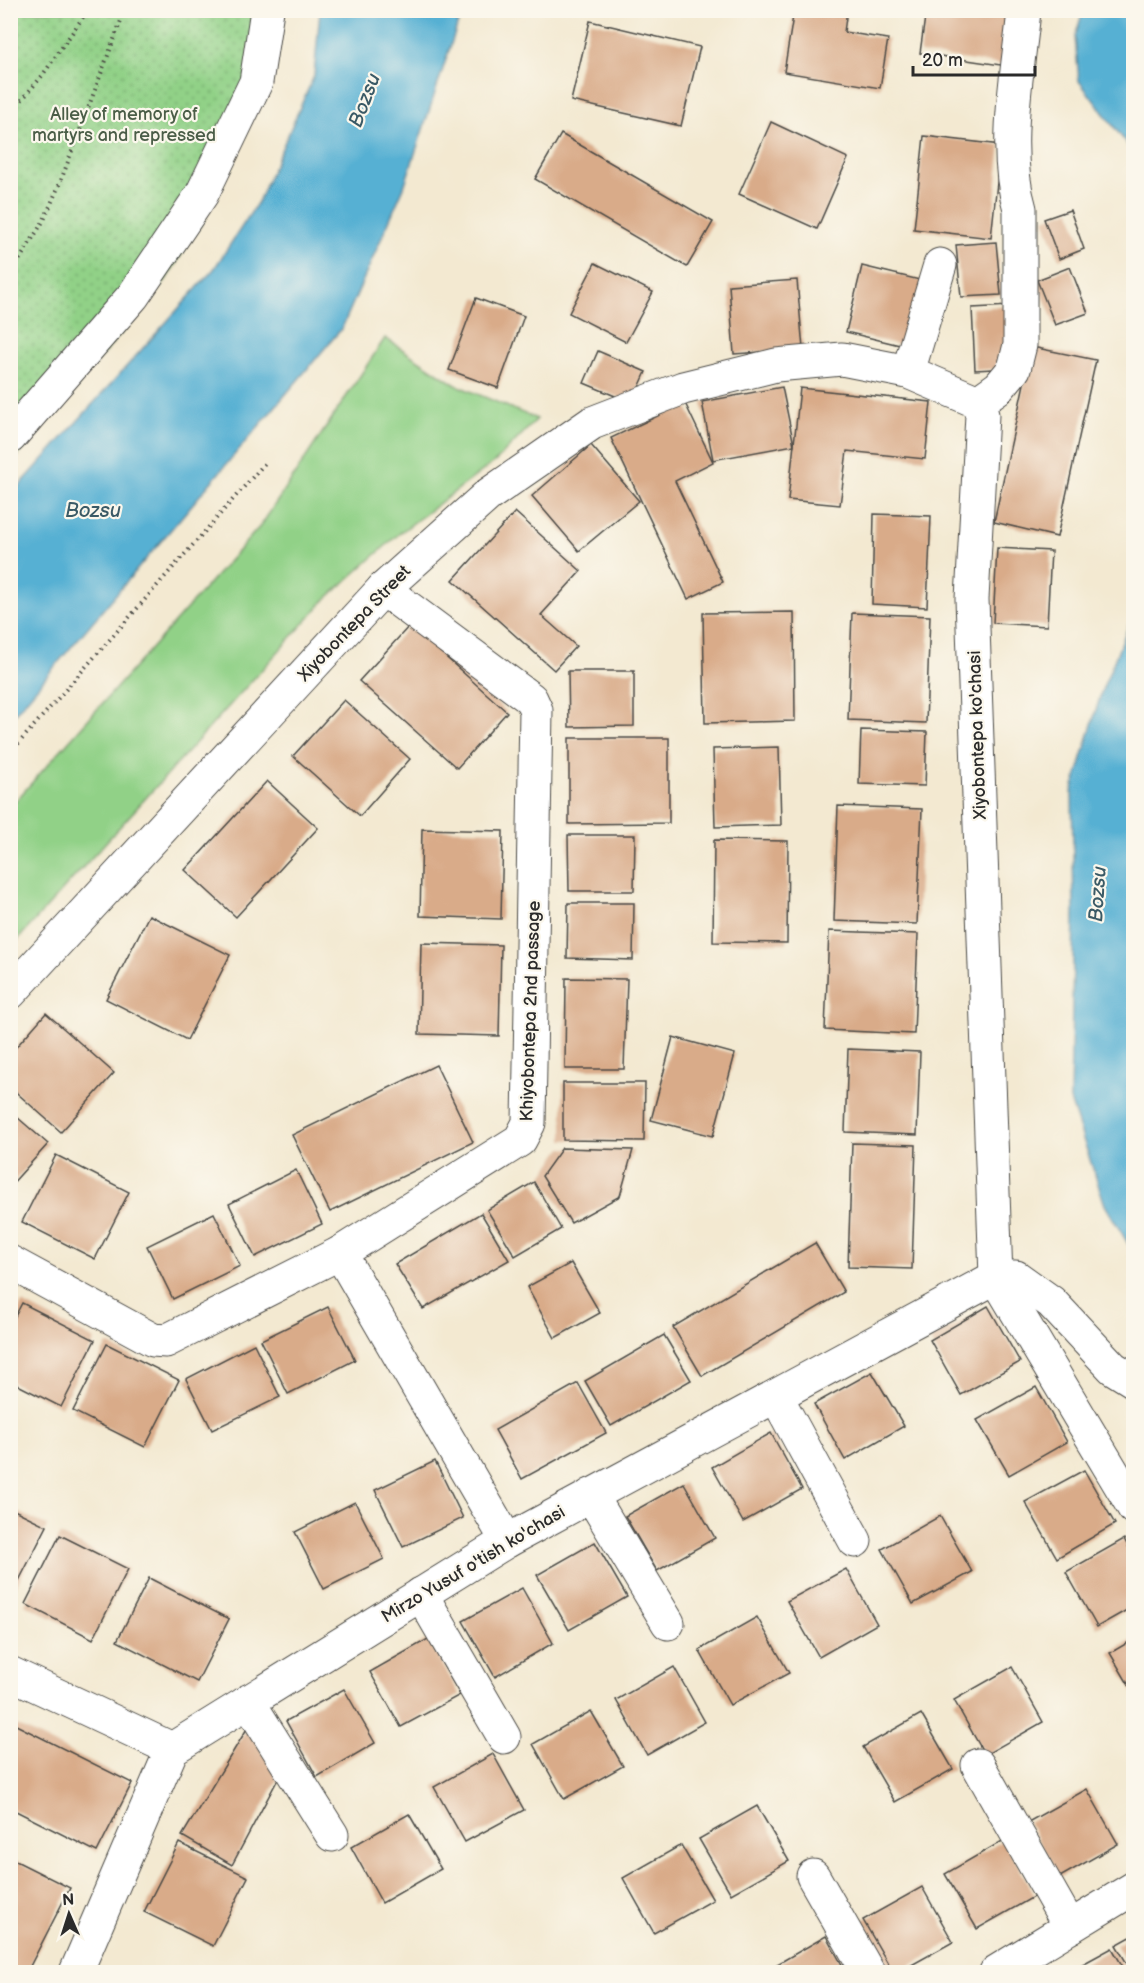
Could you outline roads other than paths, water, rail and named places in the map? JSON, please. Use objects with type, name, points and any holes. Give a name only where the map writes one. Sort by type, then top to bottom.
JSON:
[{"type":"street","points":[[10,437],[133,296],[202,195],[256,82],[267,10]]},
{"type":"street","points":[[940,265],[908,372],[978,402],[999,387],[1014,369],[1020,345],[1020,209],[1014,189],[1012,138],[1024,11]]},
{"type":"street","name":"Xiyobontepa Street","points":[[10,993],[383,589],[488,495],[592,423],[682,388],[776,365],[842,359],[908,372]]},
{"type":"street","name":"Xiyobontepa ko'chasi","points":[[978,402],[982,415],[972,600],[996,1277]]},
{"type":"street","name":"Khiyobontepa 2nd passage","points":[[10,1262],[160,1342],[340,1253],[520,1140],[530,1123],[536,710],[531,699],[383,589]]},
{"type":"street","points":[[340,1253],[507,1541]]},
{"type":"street","points":[[996,1277],[1016,1277],[1051,1302],[1113,1368],[1134,1382]]},
{"type":"street","points":[[996,1277],[1134,1508]]},
{"type":"street","name":"Mirzo Yusuf o'tish ko'chasi","points":[[172,1749],[507,1541],[996,1277]]},
{"type":"street","points":[[776,1396],[855,1541]]},
{"type":"street","points":[[591,1495],[668,1623]]},
{"type":"street","points":[[421,1594],[504,1737]]},
{"type":"street","points":[[10,1673],[172,1749],[76,1972]]},
{"type":"street","points":[[249,1701],[332,1834]]},
{"type":"street","points":[[978,1765],[1070,1927]]},
{"type":"street","points":[[813,1876],[868,1972]]},
{"type":"street","points":[[996,1972],[1134,1888]]},
{"type":"water","name":"Bozsu","points":[[320,11],[462,11],[404,187],[342,328],[11,718],[11,495],[214,269],[258,202],[314,76]]},
{"type":"water","points":[[1083,11],[1133,11],[1133,152],[1079,81],[1075,37]]},
{"type":"water","name":"Bozsu","points":[[1133,615],[1133,1252],[1105,1205],[1070,1100],[1074,912],[1072,792],[1102,690]]},
{"type":"park label","name":"Alley of memory of martyrs and repressed","points":[[124,124]]}]
